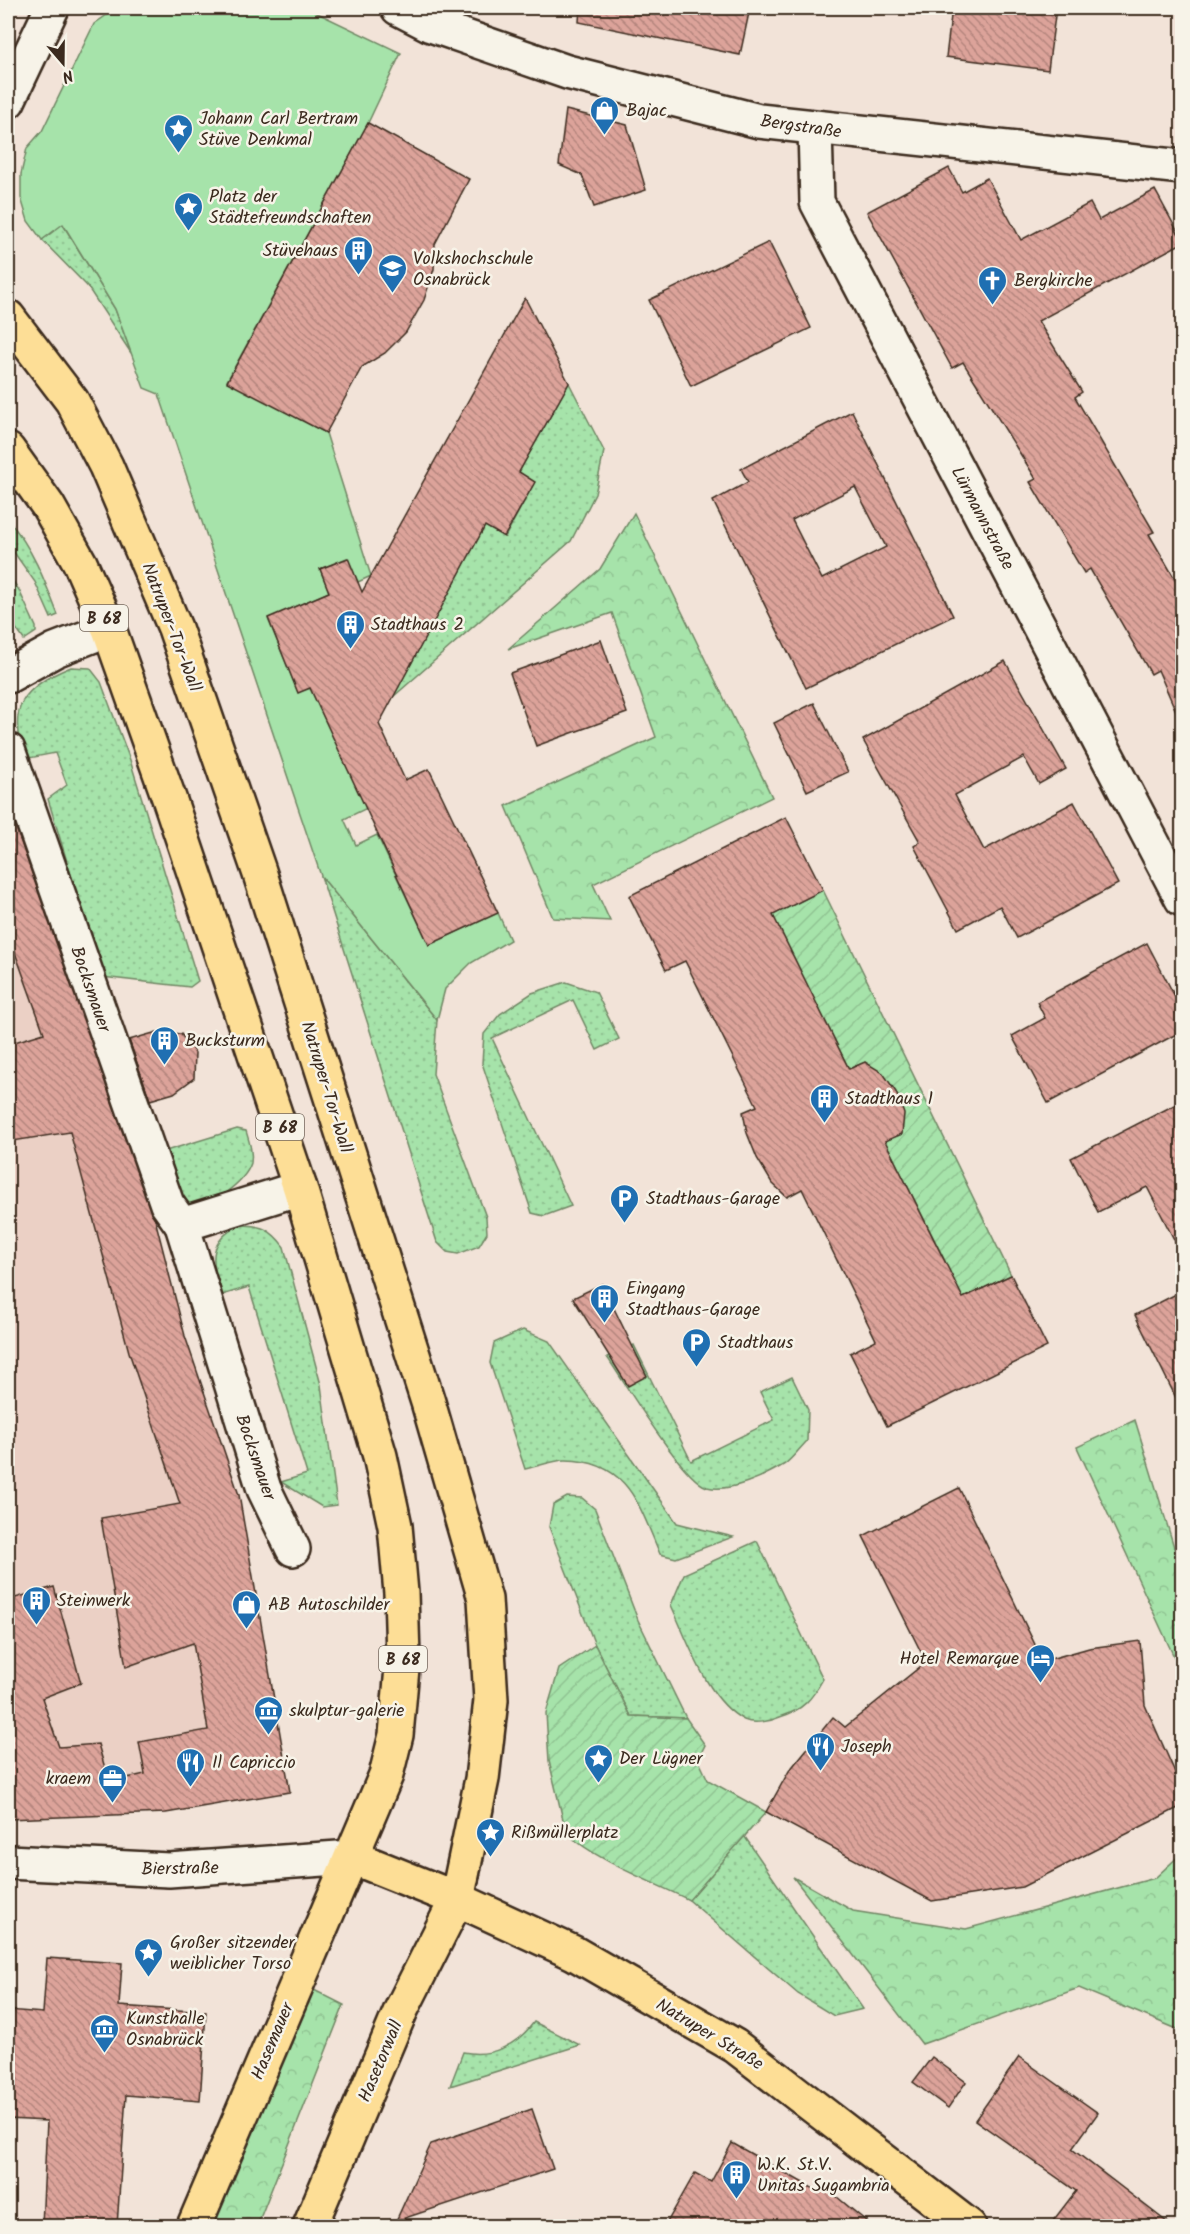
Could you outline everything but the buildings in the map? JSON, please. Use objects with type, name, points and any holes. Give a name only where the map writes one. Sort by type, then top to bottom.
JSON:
[{"type":"main road","name":"Natruper-Tor-Wall","points":[[8,317],[72,401],[106,466],[175,628],[259,871],[462,1515],[485,1599],[491,1700],[482,1779],[457,1899]]},
{"type":"main road","name":"B 68","points":[[8,450],[48,506],[64,534],[80,563],[109,629],[170,801],[300,1188],[381,1456],[395,1526],[401,1593],[403,1657],[396,1735],[386,1775],[352,1857]]},
{"type":"main road","points":[[352,1857],[457,1899]]},
{"type":"main road","name":"Hasemauer","points":[[194,2226],[352,1857]]},
{"type":"main road","name":"Hasetorwall","points":[[310,2226],[401,2010],[457,1899]]},
{"type":"main road","name":"Natruper Straße","points":[[457,1899],[574,1953],[735,2046],[969,2226]]},
{"type":"street","points":[[8,101],[52,8]]},
{"type":"street","name":"Bergstraße","points":[[398,8],[434,16],[567,72],[759,121],[815,129],[1182,167]]},
{"type":"street","name":"Lürmannstraße","points":[[815,129],[817,202],[1182,899]]},
{"type":"street","points":[[8,676],[55,650],[109,629]]},
{"type":"street","name":"Bocksmauer","points":[[8,750],[167,1204],[182,1225],[264,1489],[293,1549]]},
{"type":"street","points":[[182,1225],[300,1188]]},
{"type":"street","name":"Bierstraße","points":[[8,1862],[169,1870],[352,1857]]},
{"type":"shaded area","points":[[8,798],[143,1175],[185,1336],[239,1494],[290,1792],[167,1813],[8,1819]]},
{"type":"green space","name":"Platz der Städtefreundschaften","points":[[117,8],[307,8],[401,53],[368,123],[227,381],[326,433],[371,576],[358,582],[347,558],[320,569],[329,592],[268,619],[298,692],[310,688],[367,808],[344,819],[356,845],[377,835],[429,945],[498,913],[510,940],[471,963],[445,989],[437,1020],[321,876],[159,394],[144,388],[115,309],[63,224],[42,240],[28,221],[21,198],[21,174],[27,148],[42,131],[94,24]]},
{"type":"green space","points":[[62,223],[115,309],[131,353],[87,286],[42,240]]},
{"type":"green space","points":[[569,383],[604,451],[595,494],[571,541],[393,697],[485,526],[505,537],[534,483],[519,472]]},
{"type":"green space","points":[[634,513],[772,797],[593,884],[610,921],[553,918],[506,806],[656,737],[612,613],[508,649],[600,569]]},
{"type":"green space","points":[[8,520],[31,553],[58,615],[51,618],[35,582],[8,544]]},
{"type":"green space","points":[[8,574],[19,590],[36,627],[36,632],[24,640],[8,617]]},
{"type":"green space","points":[[71,667],[90,668],[101,682],[130,760],[198,981],[190,987],[102,977],[48,799],[67,785],[55,753],[24,759],[17,726],[18,712],[30,691],[41,682]]},
{"type":"green space","points":[[321,876],[437,1020],[433,1074],[486,1217],[487,1233],[479,1246],[458,1254],[447,1252],[437,1242]]},
{"type":"green space","points":[[823,890],[1011,1275],[927,1316],[946,1263],[885,1141],[902,1134],[902,1111],[896,1092],[883,1076],[865,1062],[849,1069],[791,953],[735,934]]},
{"type":"green space","points":[[566,982],[596,992],[619,1039],[597,1050],[573,1000],[492,1038],[571,1206],[544,1216],[532,1213],[482,1063],[484,1034],[500,1014],[532,993]]},
{"type":"green space","points":[[237,1129],[246,1131],[251,1155],[251,1163],[242,1178],[225,1193],[206,1204],[189,1207],[176,1201],[159,1153]]},
{"type":"green space","points":[[240,1225],[265,1229],[284,1247],[321,1385],[337,1505],[322,1507],[281,1482],[307,1474],[249,1287],[222,1295],[214,1263],[216,1246],[229,1232]]},
{"type":"green space","points":[[523,1330],[549,1341],[677,1523],[733,1537],[676,1558],[660,1554],[638,1503],[629,1489],[604,1468],[587,1462],[566,1460],[525,1469],[490,1363],[494,1343]]},
{"type":"green space","points":[[634,1345],[691,1461],[774,1420],[760,1392],[792,1377],[808,1410],[807,1441],[785,1464],[768,1474],[737,1486],[707,1487],[683,1467],[669,1449],[607,1357]]},
{"type":"green space","points":[[1135,1420],[1182,1573],[1182,1674],[1077,1447]]},
{"type":"green space","points":[[567,1497],[582,1498],[595,1509],[638,1620],[686,1718],[631,1716],[595,1645],[549,1527],[553,1505]]},
{"type":"green space","points":[[757,1541],[823,1679],[811,1698],[801,1707],[788,1714],[757,1722],[744,1720],[719,1699],[700,1669],[671,1605],[684,1574]]},
{"type":"green space","points":[[595,1645],[631,1716],[686,1718],[705,1745],[698,1759],[708,1780],[766,1812],[689,1900],[624,1870],[592,1852],[566,1832],[549,1761],[546,1713],[559,1669]]},
{"type":"green space","points":[[677,1781],[745,1837],[863,2009],[834,2016],[798,1994],[689,1900],[679,1883]]},
{"type":"green space","points":[[1182,1853],[1182,2031],[1079,1988],[922,2044],[793,1877],[853,1911],[966,1929],[1155,1878]]},
{"type":"green space","points":[[310,1988],[344,2005],[257,2226],[211,2226]]},
{"type":"green space","points":[[534,2022],[580,2045],[450,2086],[463,2052],[484,2053],[503,2048],[520,2037]]},
{"type":"place","name":"Bajac","points":[[605,136]]},
{"type":"place","name":"Johann Carl Bertram Stüve Denkmal","points":[[178,154]]},
{"type":"place","name":"Platz der Städtefreundschaften","points":[[188,232]]},
{"type":"place","name":"Stüvehaus","points":[[359,276]]},
{"type":"place","name":"Volkshochschule Osnabrück","points":[[392,294]]},
{"type":"place","name":"Bergkirche","points":[[993,306]]},
{"type":"place","name":"Stadthaus 2","points":[[350,650]]},
{"type":"place","name":"Bucksturm","points":[[164,1066]]},
{"type":"place","name":"Stadthaus 1","points":[[824,1124]]},
{"type":"place","name":"Stadthaus-Garage","points":[[625,1224]]},
{"type":"place","name":"Eingang Stadthaus-Garage","points":[[605,1324]]},
{"type":"place","name":"Stadthaus","points":[[697,1368]]},
{"type":"place","name":"Steinwerk","points":[[36,1626]]},
{"type":"place","name":"AB Autoschilder","points":[[247,1630]]},
{"type":"place","name":"Hotel Remarque","points":[[1040,1684]]},
{"type":"place","name":"skulptur-galerie","points":[[268,1736]]},
{"type":"place","name":"Joseph","points":[[820,1772]]},
{"type":"place","name":"Der Lügner","points":[[598,1784]]},
{"type":"place","name":"Il Capriccio","points":[[191,1788]]},
{"type":"place","name":"kraem","points":[[112,1804]]},
{"type":"place","name":"Rißmüllerplatz","points":[[490,1858]]},
{"type":"place","name":"Großer sitzender weiblicher Torso","points":[[149,1978]]},
{"type":"place","name":"Kunsthalle Osnabrück","points":[[105,2054]]},
{"type":"place","name":"W.K. St.V. Unitas Sugambria","points":[[736,2200]]}]
